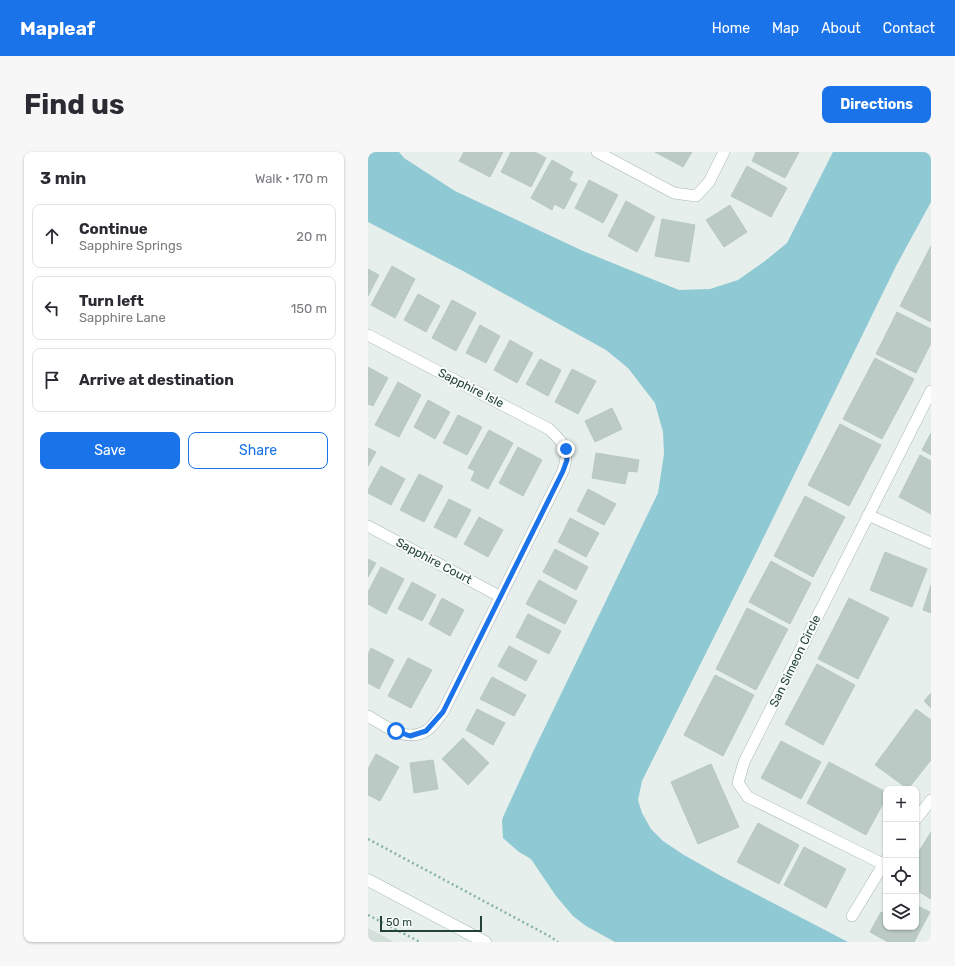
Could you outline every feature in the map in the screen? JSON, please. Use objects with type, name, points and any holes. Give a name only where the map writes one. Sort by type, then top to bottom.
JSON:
[{"type":"street","points":[[597,152],[674,192],[696,196],[709,182],[724,152]]},
{"type":"street","name":"Sapphire Isle","points":[[368,335],[537,422],[549,429],[566,449],[567,460],[563,471],[501,596]]},
{"type":"street","name":"San Simeon Circle","points":[[883,861],[748,797],[738,783],[744,762],[931,392]]},
{"type":"street","points":[[868,515],[931,543]]},
{"type":"street","name":"Sapphire Court","points":[[368,526],[501,596]]},
{"type":"street","points":[[368,716],[396,731],[410,736],[426,731],[443,712],[501,596]]},
{"type":"street","points":[[919,815],[931,800]]},
{"type":"street","name":"San Simeon Circle","points":[[852,916],[883,865]]},
{"type":"street","points":[[368,880],[485,942]]},
{"type":"path","points":[[368,839],[558,942]]},
{"type":"path","points":[[368,915],[420,942]]},
{"type":"shaded area","points":[[368,928],[394,942],[368,942]]},
{"type":"water","points":[[368,152],[399,152],[404,158],[455,191],[583,251],[679,290],[710,289],[738,280],[787,243],[833,152],[931,152],[931,202],[896,266],[756,553],[642,781],[638,800],[642,813],[651,829],[663,841],[721,876],[848,942],[615,942],[586,926],[573,916],[556,896],[531,859],[519,852],[503,838],[503,817],[658,493],[664,454],[663,432],[655,403],[628,368],[606,350],[463,271],[368,222]]},
{"type":"building","points":[[464,152],[503,152],[490,177],[459,161]]},
{"type":"building","points":[[511,152],[535,152],[546,158],[531,187],[501,172]]},
{"type":"building","points":[[655,152],[692,152],[683,167]]},
{"type":"building","points":[[756,152],[799,152],[785,178],[752,161]]},
{"type":"building","points":[[552,160],[573,172],[569,180],[577,184],[564,209],[554,204],[552,210],[531,198]]},
{"type":"building","points":[[747,166],[787,188],[771,217],[731,196]]},
{"type":"building","points":[[589,180],[618,195],[603,223],[575,208]]},
{"type":"building","points":[[626,201],[655,217],[637,252],[608,236]]},
{"type":"building","points":[[730,205],[747,232],[724,247],[706,220]]},
{"type":"building","points":[[662,219],[695,225],[689,262],[655,256]]},
{"type":"building","points":[[931,246],[931,322],[900,306]]},
{"type":"building","points":[[392,266],[415,279],[395,318],[371,305]]},
{"type":"building","points":[[368,269],[379,275],[368,296]]},
{"type":"building","points":[[418,294],[440,306],[426,332],[404,320]]},
{"type":"building","points":[[452,300],[476,313],[456,351],[432,338]]},
{"type":"building","points":[[897,312],[931,329],[931,343],[916,373],[876,354]]},
{"type":"building","points":[[480,325],[500,336],[486,363],[466,353]]},
{"type":"building","points":[[510,340],[533,353],[517,383],[494,370]]},
{"type":"building","points":[[875,358],[914,379],[882,439],[843,419]]},
{"type":"building","points":[[540,359],[561,370],[548,396],[526,384]]},
{"type":"building","points":[[368,367],[388,378],[373,406],[368,404]]},
{"type":"building","points":[[572,369],[596,381],[578,414],[555,402]]},
{"type":"building","points":[[398,382],[421,395],[399,437],[375,425]]},
{"type":"building","points":[[428,400],[450,412],[435,439],[414,427]]},
{"type":"building","points":[[612,408],[622,429],[595,442],[585,421]]},
{"type":"building","points":[[458,415],[482,427],[467,455],[443,443]]},
{"type":"building","points":[[840,424],[881,445],[849,506],[808,485]]},
{"type":"building","points":[[489,430],[513,443],[488,489],[471,480],[475,471],[468,468]]},
{"type":"building","points":[[931,433],[931,455],[922,450]]},
{"type":"building","points":[[518,447],[542,460],[523,496],[499,483]]},
{"type":"building","points":[[368,448],[376,452],[368,466]]},
{"type":"building","points":[[596,453],[639,460],[637,472],[628,471],[625,484],[592,478]]},
{"type":"building","points":[[920,455],[931,461],[931,514],[899,497]]},
{"type":"building","points":[[381,466],[405,479],[391,505],[368,493],[368,490]]},
{"type":"building","points":[[419,474],[443,486],[424,522],[400,510]]},
{"type":"building","points":[[588,489],[616,504],[604,525],[577,511]]},
{"type":"building","points":[[805,496],[845,517],[813,577],[774,556]]},
{"type":"building","points":[[449,499],[471,510],[456,538],[434,527]]},
{"type":"building","points":[[479,517],[503,530],[488,557],[464,544]]},
{"type":"building","points":[[570,518],[599,533],[586,557],[558,542]]},
{"type":"building","points":[[555,549],[588,567],[576,590],[543,572]]},
{"type":"building","points":[[885,552],[927,569],[912,607],[870,590]]},
{"type":"building","points":[[368,559],[376,563],[368,577]]},
{"type":"building","points":[[771,561],[811,583],[790,624],[749,602]]},
{"type":"building","points":[[381,567],[404,579],[386,614],[368,604],[368,592]]},
{"type":"building","points":[[539,580],[577,601],[565,624],[526,604]]},
{"type":"building","points":[[412,582],[436,595],[422,621],[398,609]]},
{"type":"building","points":[[931,585],[931,613],[923,610]]},
{"type":"building","points":[[442,598],[464,610],[450,636],[429,624]]},
{"type":"building","points":[[849,598],[889,618],[858,679],[818,659]]},
{"type":"building","points":[[747,608],[788,629],[756,690],[716,669]]},
{"type":"building","points":[[528,614],[561,631],[549,654],[516,637]]},
{"type":"building","points":[[509,646],[537,661],[526,681],[498,666]]},
{"type":"building","points":[[371,648],[394,660],[379,689],[368,683],[368,654]]},
{"type":"building","points":[[408,658],[432,670],[411,708],[388,696]]},
{"type":"building","points":[[817,664],[855,685],[823,745],[785,724]]},
{"type":"building","points":[[715,675],[754,695],[723,756],[684,735]]},
{"type":"building","points":[[492,677],[526,695],[514,716],[480,699]]},
{"type":"building","points":[[931,693],[931,708],[924,701]]},
{"type":"building","points":[[477,709],[505,723],[493,745],[466,730]]},
{"type":"building","points":[[916,709],[931,720],[931,760],[910,786],[904,786],[875,765]]},
{"type":"building","points":[[463,738],[489,763],[468,785],[442,759]]},
{"type":"building","points":[[781,741],[821,762],[801,799],[761,778]]},
{"type":"building","points":[[376,754],[399,767],[380,801],[368,795],[368,769]]},
{"type":"building","points":[[433,760],[438,789],[414,793],[410,763]]},
{"type":"building","points":[[829,762],[883,790],[883,804],[866,835],[807,803]]},
{"type":"building","points":[[711,764],[739,827],[698,844],[671,782]]},
{"type":"building","points":[[758,823],[799,845],[779,884],[737,862]]},
{"type":"building","points":[[931,832],[931,899],[919,892],[919,851]]},
{"type":"building","points":[[804,847],[846,869],[826,908],[784,885]]},
{"type":"building","points":[[919,906],[930,912],[914,942],[888,942],[870,932],[881,912],[883,913],[883,930],[919,930]]},
{"type":"route","points":[[396,731],[410,736],[426,731],[443,712],[563,471],[567,460],[566,449]]}]
